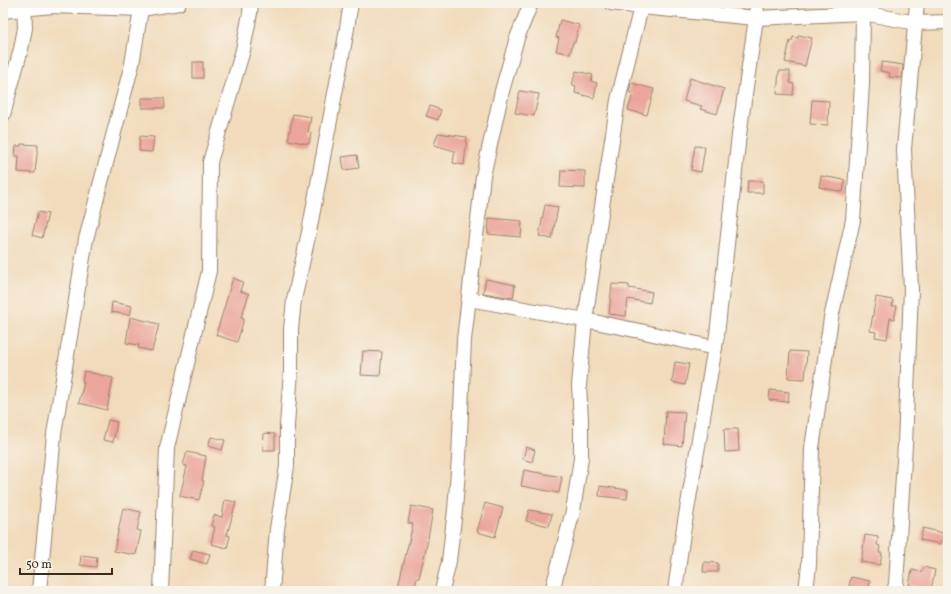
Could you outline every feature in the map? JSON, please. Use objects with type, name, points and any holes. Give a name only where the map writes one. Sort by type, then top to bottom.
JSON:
[{"type":"street","points":[[3,11],[24,6],[141,6],[179,3]]},
{"type":"street","points":[[160,591],[167,448],[209,271],[210,162],[244,50],[250,13],[250,3]]},
{"type":"street","points":[[272,591],[277,529],[288,466],[287,425],[291,371],[291,329],[294,300],[309,232],[351,3]]},
{"type":"street","points":[[442,591],[449,561],[455,510],[459,458],[464,340],[483,176],[502,91],[518,38],[531,3]]},
{"type":"street","points":[[611,3],[642,5],[756,18],[863,8],[916,23],[948,22]]},
{"type":"street","points":[[675,591],[682,533],[715,348],[739,135],[757,3]]},
{"type":"street","points":[[894,591],[896,584],[905,445],[911,289],[904,149],[917,3]]},
{"type":"street","points":[[552,591],[573,511],[581,458],[579,385],[585,320],[618,100],[642,5]]},
{"type":"street","points":[[3,116],[21,49],[25,28],[24,6]]},
{"type":"street","points":[[39,591],[54,434],[86,239],[132,64],[141,6]]},
{"type":"street","points":[[806,591],[809,565],[812,448],[831,318],[853,220],[862,85],[863,8]]},
{"type":"street","points":[[469,299],[585,320],[715,348]]},
{"type":"building","points":[[560,20],[579,25],[575,42],[573,42],[570,54],[556,51],[559,38],[556,37]]},
{"type":"building","points":[[799,35],[812,38],[805,66],[785,62],[790,41],[792,41],[793,37],[798,38]]},
{"type":"building","points":[[193,62],[203,62],[203,78],[193,78]]},
{"type":"building","points":[[882,62],[903,65],[902,78],[889,77],[890,73],[880,71]]},
{"type":"building","points":[[576,71],[593,75],[591,81],[597,83],[594,98],[575,93],[576,86],[572,85]]},
{"type":"building","points":[[779,71],[790,71],[790,83],[794,84],[793,95],[777,94]]},
{"type":"building","points":[[690,78],[724,89],[717,114],[700,109],[702,106],[684,101]]},
{"type":"building","points":[[631,83],[654,89],[647,115],[628,110],[633,94],[629,92]]},
{"type":"building","points":[[520,91],[539,94],[534,116],[515,113]]},
{"type":"building","points":[[142,98],[164,98],[165,108],[142,108]]},
{"type":"building","points":[[812,100],[829,101],[828,125],[810,124]]},
{"type":"building","points":[[430,106],[441,110],[438,120],[426,116]]},
{"type":"building","points":[[293,114],[311,117],[308,132],[311,133],[309,144],[288,140]]},
{"type":"building","points":[[438,133],[467,137],[464,165],[453,163],[455,151],[434,145]]},
{"type":"building","points":[[140,136],[154,137],[152,152],[139,151]]},
{"type":"building","points":[[21,144],[38,145],[35,173],[18,172],[19,156],[15,156],[16,146],[21,146]]},
{"type":"building","points":[[695,146],[705,147],[701,172],[691,170]]},
{"type":"building","points":[[357,155],[359,168],[344,170],[342,157]]},
{"type":"building","points":[[561,170],[585,171],[585,188],[560,187]]},
{"type":"building","points":[[821,176],[845,180],[843,192],[819,187]]},
{"type":"building","points":[[748,181],[763,181],[763,193],[747,193]]},
{"type":"building","points":[[545,205],[558,207],[552,239],[539,236]]},
{"type":"building","points":[[38,212],[48,214],[42,238],[32,235]]},
{"type":"building","points":[[489,218],[522,221],[521,237],[488,234]]},
{"type":"building","points":[[233,278],[243,282],[240,291],[249,294],[241,318],[244,319],[237,342],[216,335]]},
{"type":"building","points":[[486,279],[515,285],[513,298],[483,293]]},
{"type":"building","points":[[612,284],[629,285],[629,288],[652,292],[650,303],[628,299],[626,316],[609,314]]},
{"type":"building","points":[[876,297],[893,300],[892,306],[897,306],[894,319],[890,318],[887,339],[875,337],[876,332],[870,331]]},
{"type":"building","points":[[112,302],[132,306],[130,315],[111,312]]},
{"type":"building","points":[[130,317],[159,324],[152,351],[138,348],[139,345],[126,343]]},
{"type":"building","points":[[363,351],[382,352],[380,376],[361,375]]},
{"type":"building","points":[[790,351],[807,352],[805,379],[788,378]]},
{"type":"building","points":[[675,362],[689,364],[685,385],[672,382]]},
{"type":"building","points":[[84,371],[113,378],[107,410],[79,403],[84,382],[82,382]]},
{"type":"building","points":[[770,390],[789,392],[788,402],[769,400]]},
{"type":"building","points":[[666,411],[685,412],[682,446],[664,444]]},
{"type":"building","points":[[108,420],[117,422],[113,442],[103,440]]},
{"type":"building","points":[[724,429],[738,429],[739,451],[725,452]]},
{"type":"building","points":[[264,433],[275,434],[275,450],[263,450]]},
{"type":"building","points":[[211,437],[225,440],[222,450],[208,446]]},
{"type":"building","points":[[526,447],[535,450],[532,462],[523,459]]},
{"type":"building","points":[[187,452],[206,456],[202,481],[204,481],[199,500],[180,496],[187,466],[183,465]]},
{"type":"building","points":[[524,470],[562,477],[559,493],[521,486]]},
{"type":"building","points":[[600,486],[628,490],[627,499],[599,496]]},
{"type":"building","points":[[225,500],[236,502],[227,535],[230,536],[227,548],[211,544],[215,527],[211,526],[214,515],[222,517]]},
{"type":"building","points":[[485,503],[503,508],[495,537],[477,532]]},
{"type":"building","points":[[411,506],[433,510],[427,544],[419,578],[417,578],[414,591],[397,591],[413,524],[408,523]]},
{"type":"building","points":[[123,508],[141,512],[137,530],[141,531],[136,555],[114,551]]},
{"type":"building","points":[[529,510],[552,514],[549,526],[526,521]]},
{"type":"building","points":[[923,528],[943,533],[941,544],[920,540]]},
{"type":"building","points":[[865,535],[878,537],[877,545],[880,546],[879,553],[882,553],[880,565],[861,562]]},
{"type":"building","points":[[193,550],[210,554],[207,564],[190,559]]},
{"type":"building","points":[[81,555],[97,557],[96,567],[80,565]]},
{"type":"building","points":[[704,562],[718,563],[718,572],[703,572]]},
{"type":"building","points":[[924,567],[935,570],[931,590],[909,585],[912,570],[922,572]]},
{"type":"building","points":[[851,577],[870,581],[868,591],[849,586]]}]
